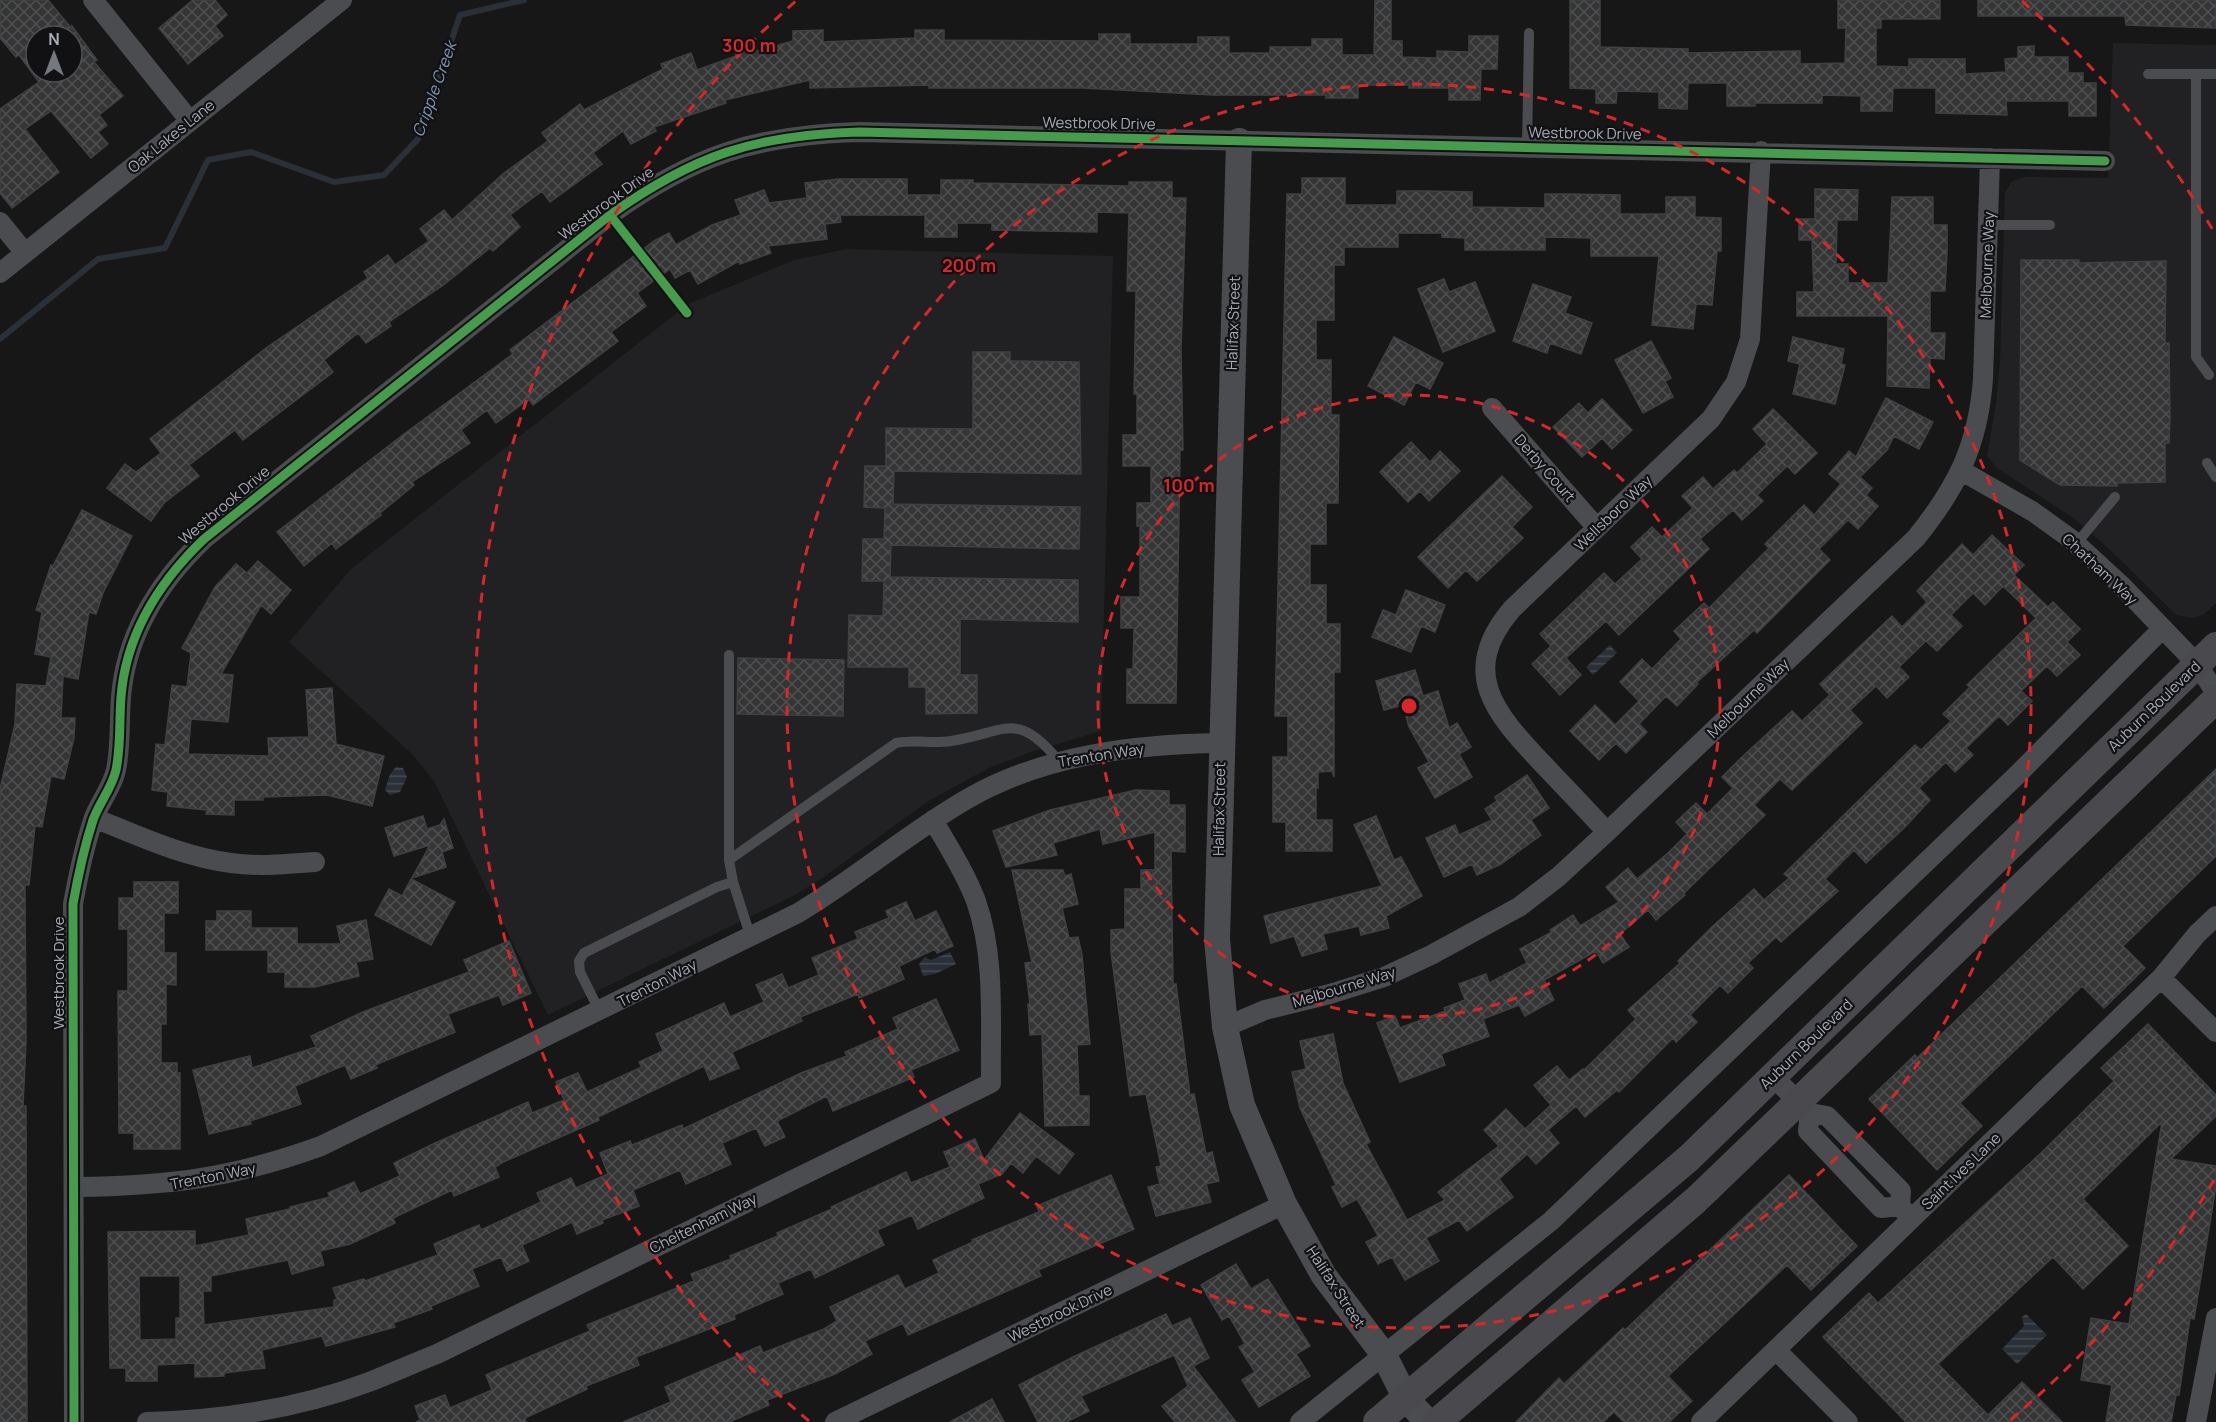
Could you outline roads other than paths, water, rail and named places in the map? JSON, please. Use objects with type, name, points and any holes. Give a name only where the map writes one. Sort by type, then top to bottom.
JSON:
[{"type":"main road","name":"Auburn Boulevard","points":[[1377,1422],[1689,1158],[2206,655]]},
{"type":"main road","points":[[1437,1422],[1803,1107],[2216,699]]},
{"type":"street","points":[[93,0],[190,121]]},
{"type":"street","name":"Oak Lakes Lane","points":[[0,273],[342,0]]},
{"type":"street","name":"Westbrook Drive","points":[[74,1422],[73,904],[78,870],[94,818],[116,772],[122,690],[131,649],[143,618],[159,589],[179,562],[213,531],[610,215],[650,187],[678,171],[743,147],[783,137],[821,133],[1761,151],[2105,161]]},
{"type":"street","name":"Halifax Street","points":[[1239,141],[1217,939],[1225,1027],[1242,1105],[1284,1204],[1324,1276],[1384,1355],[1406,1399],[1428,1422]]},
{"type":"street","name":"Wellsboro Way","points":[[1607,832],[1500,717],[1488,690],[1486,676],[1489,646],[1502,620],[1711,419],[1736,382],[1750,339],[1761,151]]},
{"type":"street","name":"Melbourne Way","points":[[1225,1027],[1265,1010],[1330,994],[1384,977],[1431,955],[1519,907],[1558,877],[1607,832],[1916,538],[1938,510],[1962,471],[1981,397],[1990,158]]},
{"type":"street","points":[[0,222],[25,253]]},
{"type":"street","name":"Derby Court","points":[[1492,408],[1598,528]]},
{"type":"street","name":"Chatham Way","points":[[1962,471],[2032,511],[2076,544],[2121,585],[2162,630],[2206,655],[2216,693]]},
{"type":"street","points":[[1300,1422],[1559,1213],[1991,801],[2162,630]]},
{"type":"street","name":"Trenton Way","points":[[75,1187],[160,1185],[214,1178],[274,1163],[321,1146],[600,1012],[798,913],[837,890],[933,820],[997,784],[1058,760],[1158,746],[1221,743]]},
{"type":"street","points":[[94,818],[171,849],[206,859],[266,866],[315,862]]},
{"type":"street","name":"Cheltenham Way","points":[[147,1422],[186,1421],[244,1413],[367,1383],[437,1354],[992,1083],[989,972],[985,936],[976,902],[965,876],[933,820]]},
{"type":"street","name":"Saint Ives Lane","points":[[1701,1422],[1776,1350],[1905,1213],[2161,978],[2197,934],[2216,916]]},
{"type":"street","points":[[2161,978],[2216,1032]]},
{"type":"street","points":[[1773,1077],[1803,1107],[1808,1131],[1881,1208],[1905,1213]]},
{"type":"street","name":"Westbrook Drive","points":[[836,1422],[1284,1204]]},
{"type":"street","points":[[2196,1422],[2211,1370],[2216,1318]]},
{"type":"street","points":[[1776,1350],[1848,1422]]},
{"type":"lane","points":[[1527,147],[1529,33]]},
{"type":"lane","points":[[2148,74],[2216,74]]},
{"type":"lane","points":[[2196,74],[2196,357],[2209,375]]},
{"type":"lane","points":[[1989,225],[2050,225]]},
{"type":"lane","points":[[2207,463],[2216,477]]},
{"type":"lane","points":[[2076,544],[2115,497]]},
{"type":"lane","points":[[729,655],[729,860],[733,882],[750,935]]},
{"type":"lane","points":[[729,860],[896,743],[910,740],[950,742],[1001,729],[1013,729],[1040,738],[1058,760]]},
{"type":"lane","points":[[600,1012],[580,972],[579,961],[584,953],[717,887],[733,882]]},
{"type":"waterway","name":"Cripple Creek","points":[[0,339],[98,259],[165,248],[208,160],[251,152],[334,182],[384,175],[418,139],[460,15],[524,0]]}]
